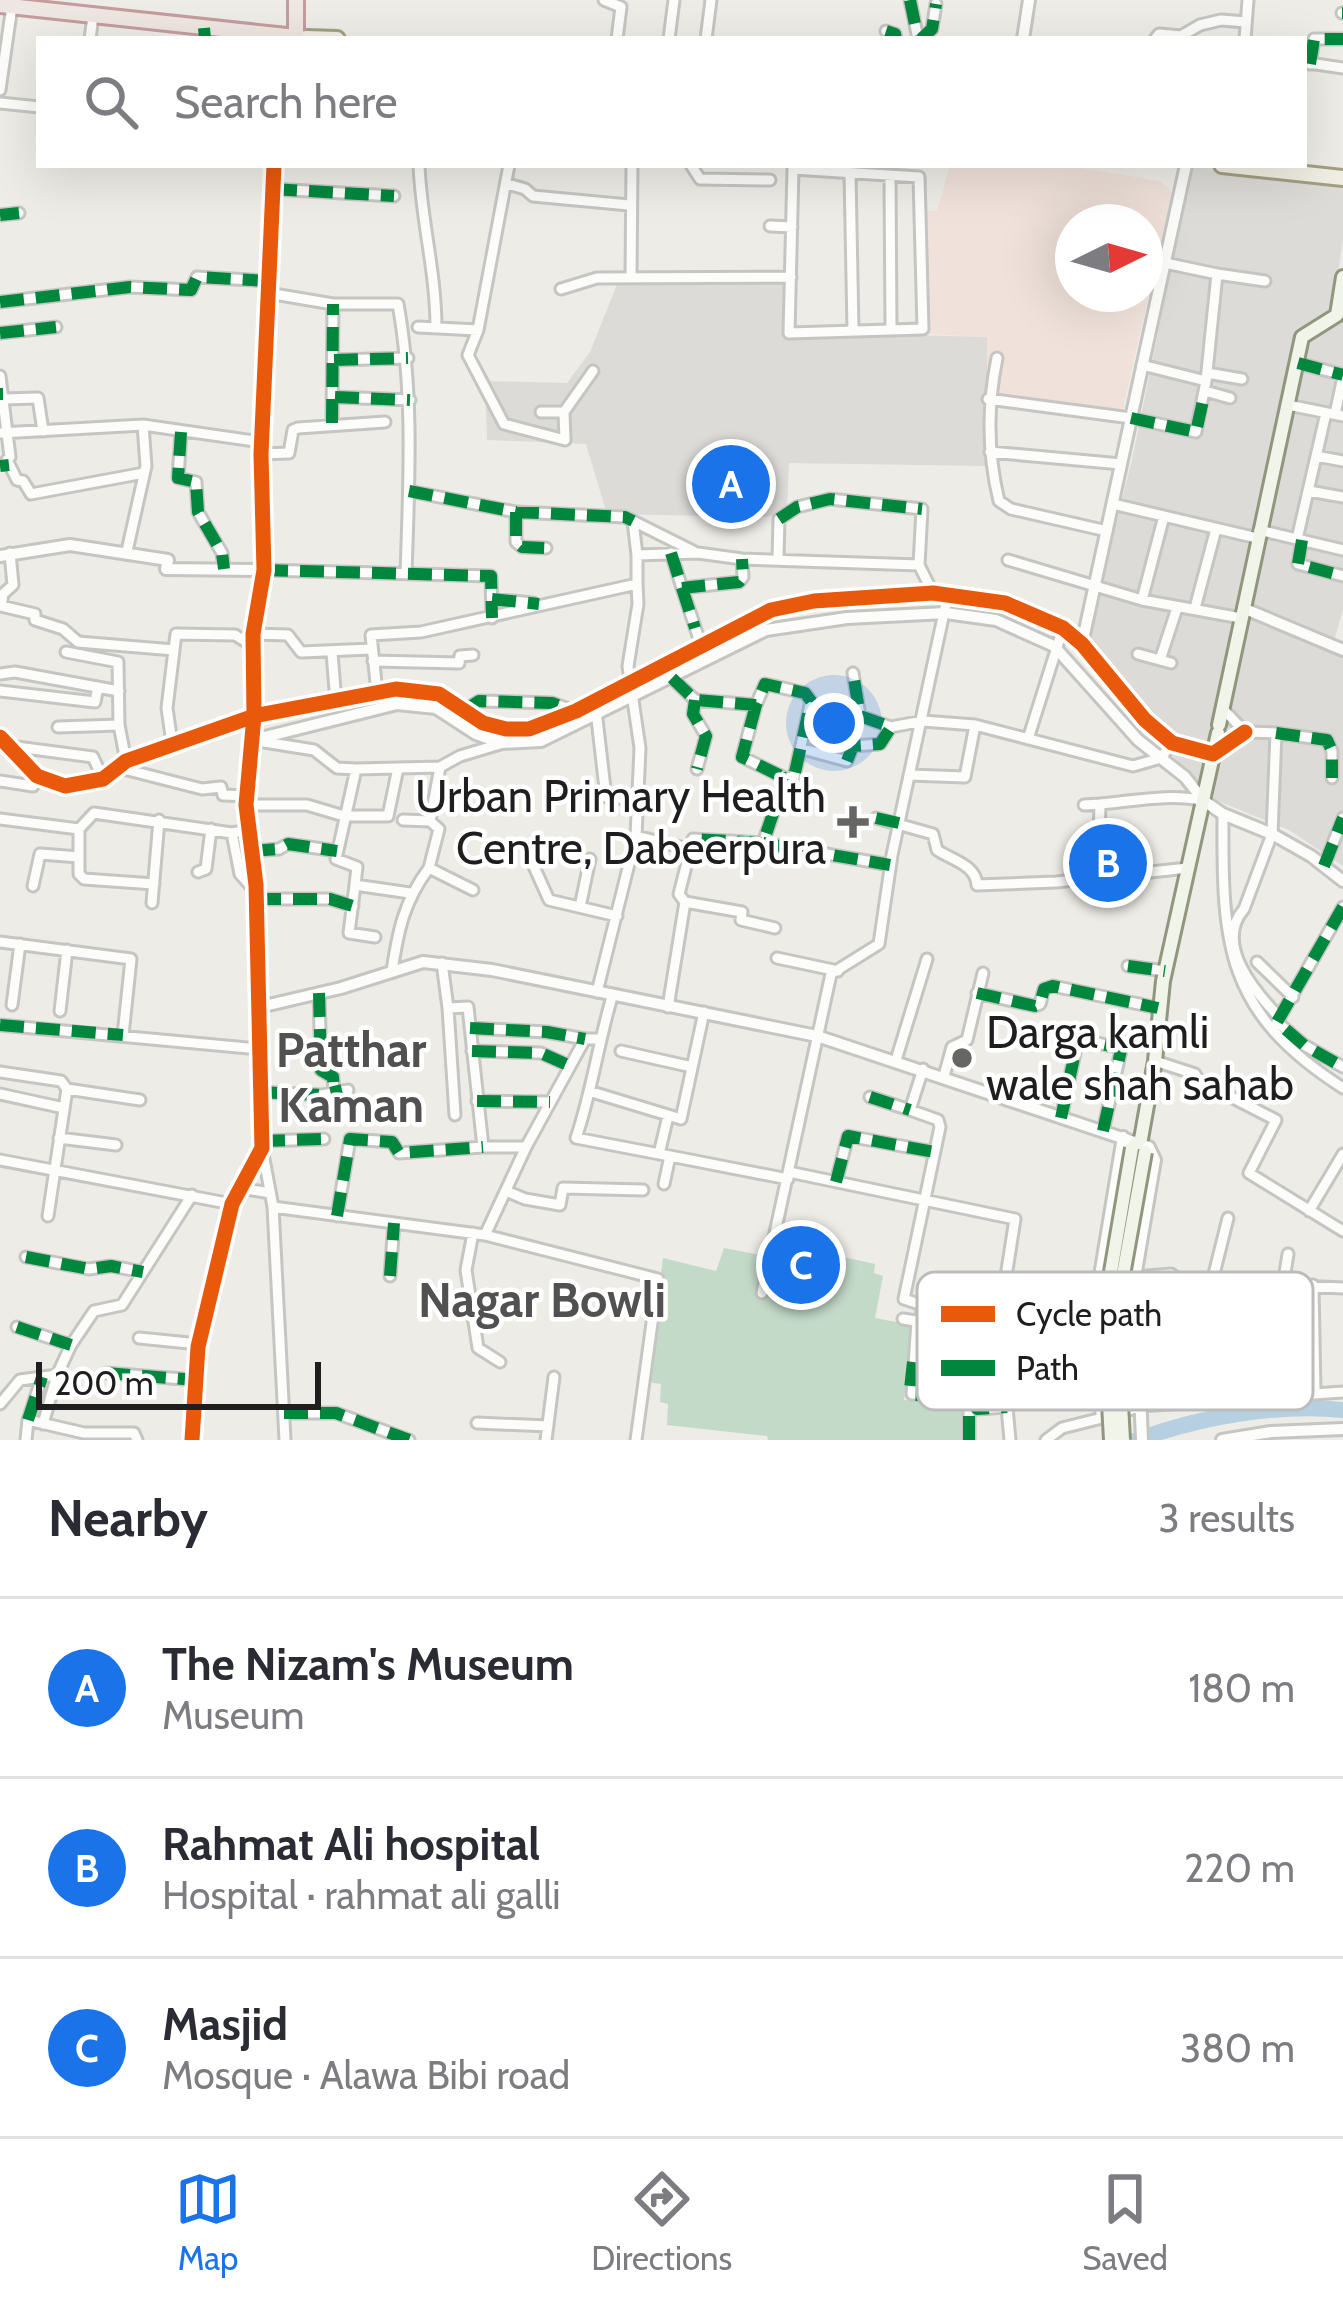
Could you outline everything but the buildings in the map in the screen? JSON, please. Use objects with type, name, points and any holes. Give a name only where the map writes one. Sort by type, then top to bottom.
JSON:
[{"type":"highway","points":[[16,4],[252,36]]},
{"type":"highway","points":[[269,36],[296,7]]},
{"type":"main road","points":[[1257,168],[1343,178]]},
{"type":"main road","points":[[1112,1272],[1155,1061],[1165,971],[1302,338],[1337,315],[1343,278]]},
{"type":"main road","points":[[1121,1272],[1136,1144]]},
{"type":"main road","points":[[1109,1410],[1111,1440]]},
{"type":"main road","points":[[1121,1410],[1123,1440]]},
{"type":"street","points":[[604,0],[621,8],[617,36]]},
{"type":"street","points":[[669,36],[674,0]]},
{"type":"street","points":[[706,36],[711,0]]},
{"type":"street","points":[[910,0],[919,36]]},
{"type":"street","points":[[1023,36],[1029,0]]},
{"type":"street","points":[[1245,36],[1248,0]]},
{"type":"street","points":[[0,90],[16,4]]},
{"type":"street","points":[[924,36],[932,29],[936,4]]},
{"type":"street","points":[[90,36],[93,16]]},
{"type":"street","points":[[1180,36],[1211,22],[1246,22]]},
{"type":"street","points":[[1343,39],[1313,39],[1307,63],[1343,68]]},
{"type":"street","points":[[0,103],[36,107]]},
{"type":"street","points":[[274,168],[261,448],[264,570],[253,640],[253,740],[246,801],[257,896],[261,1144],[273,1208],[285,1440]]},
{"type":"street","points":[[419,168],[436,328]]},
{"type":"street","points":[[509,168],[478,330],[468,355],[504,424],[565,440],[564,412],[593,371]]},
{"type":"street","points":[[631,277],[632,168]]},
{"type":"street","points":[[693,168],[700,179],[770,180]]},
{"type":"street","points":[[793,168],[789,333],[923,329],[919,177],[802,168]]},
{"type":"street","points":[[1082,644],[1185,168]]},
{"type":"street","points":[[850,173],[854,330]]},
{"type":"street","points":[[890,176],[891,328]]},
{"type":"street","points":[[508,184],[525,188],[532,196],[629,206]]},
{"type":"street","points":[[273,189],[394,196]]},
{"type":"street","points":[[0,215],[19,213]]},
{"type":"street","points":[[770,226],[792,227]]},
{"type":"street","points":[[1165,263],[1265,281]]},
{"type":"street","points":[[988,398],[1196,432],[1217,274]]},
{"type":"street","points":[[0,302],[130,287],[190,290],[197,277],[268,287],[333,304],[398,304],[410,400],[406,574]]},
{"type":"street","points":[[561,289],[597,278],[791,277]]},
{"type":"street","points":[[332,423],[333,304]]},
{"type":"street","points":[[0,333],[56,327]]},
{"type":"street","points":[[418,327],[478,330]]},
{"type":"street","points":[[334,360],[408,358]]},
{"type":"street","points":[[997,358],[988,398],[991,452],[1002,505],[1107,531]]},
{"type":"street","points":[[1298,364],[1343,376],[1335,414],[1316,456],[1298,563],[1343,576]]},
{"type":"street","points":[[1142,365],[1206,382],[1230,398]]},
{"type":"street","points":[[0,376],[5,465],[31,494],[144,473]]},
{"type":"street","points":[[1206,382],[1242,379]]},
{"type":"street","points":[[2,395],[38,398],[43,431]]},
{"type":"street","points":[[335,398],[410,400]]},
{"type":"street","points":[[1288,405],[1335,414]]},
{"type":"street","points":[[541,412],[564,412]]},
{"type":"street","points":[[4,433],[143,425],[284,455],[289,453],[293,430],[385,422]]},
{"type":"street","points":[[127,551],[144,473],[143,425]]},
{"type":"street","points":[[181,432],[178,478],[196,482],[198,512],[222,553],[224,569]]},
{"type":"street","points":[[991,452],[1121,464]]},
{"type":"street","points":[[1316,456],[1343,460]]},
{"type":"street","points":[[409,491],[516,512],[626,517],[698,553]]},
{"type":"street","points":[[1309,491],[1343,497]]},
{"type":"street","points":[[778,558],[782,515],[796,507],[838,499],[920,507],[919,565],[933,593]]},
{"type":"street","points":[[1113,504],[1216,529],[1299,539],[1343,550]]},
{"type":"street","points":[[516,512],[516,542],[522,547],[546,548]]},
{"type":"street","points":[[1142,600],[1164,517]]},
{"type":"street","points":[[598,992],[636,836],[640,748],[628,666],[638,604],[633,521]]},
{"type":"street","points":[[1195,608],[1216,529]]},
{"type":"street","points":[[174,650],[78,642],[62,629],[34,620],[35,614],[1,606],[3,594],[13,585],[5,555],[70,545],[168,560],[166,569],[491,576],[492,618]]},
{"type":"street","points":[[671,553],[701,645]]},
{"type":"street","points":[[637,555],[698,553],[742,559],[919,565]]},
{"type":"street","points":[[682,588],[739,582],[742,559]]},
{"type":"street","points":[[1008,560],[1177,608],[1242,613],[1343,650]]},
{"type":"street","points":[[377,692],[370,635],[421,632],[637,584]]},
{"type":"street","points":[[253,740],[397,704],[436,708],[506,730],[529,729],[595,702],[771,610],[933,593],[1005,603],[1063,628],[1145,720],[1172,743],[1213,754],[1245,732],[1327,740],[1332,751],[1331,778]]},
{"type":"street","points":[[762,1293],[831,974],[879,944],[890,865],[948,595]]},
{"type":"street","points":[[492,598],[538,604]]},
{"type":"street","points":[[790,605],[794,625]]},
{"type":"street","points":[[1138,654],[1166,662],[1177,608]]},
{"type":"street","points":[[253,740],[314,750],[337,768],[440,767],[501,743],[541,741],[746,638],[794,625],[946,613],[996,620],[1054,646],[1138,740],[1185,777],[1204,801],[1272,834],[1343,881]]},
{"type":"street","points":[[1028,739],[1063,628]]},
{"type":"street","points":[[172,743],[167,708],[176,634],[235,634],[253,640],[288,634],[301,652],[459,662],[460,656],[473,655]]},
{"type":"street","points":[[121,645],[121,764]]},
{"type":"street","points":[[66,652],[118,662]]},
{"type":"street","points":[[332,653],[336,702]]},
{"type":"street","points":[[0,674],[15,672],[119,691]]},
{"type":"street","points":[[853,673],[860,716],[891,727],[923,721],[975,725],[1133,766],[1161,758],[1172,743]]},
{"type":"street","points":[[672,678],[695,700],[756,705]]},
{"type":"street","points":[[765,684],[808,694],[811,706],[803,748],[794,777],[785,778],[742,757],[765,684]]},
{"type":"street","points":[[0,691],[95,703],[98,687]]},
{"type":"street","points":[[396,689],[397,704]]},
{"type":"street","points":[[4,741],[37,776],[65,786],[103,779],[121,764],[254,716],[396,689],[439,694],[501,743]]},
{"type":"street","points":[[695,700],[693,715],[706,736],[698,769]]},
{"type":"street","points":[[466,717],[479,701],[552,703],[576,711]]},
{"type":"street","points":[[595,702],[606,797],[638,800]]},
{"type":"street","points":[[1223,709],[1245,732]]},
{"type":"street","points":[[287,712],[289,730]]},
{"type":"street","points":[[58,727],[119,725]]},
{"type":"street","points":[[909,775],[965,777],[975,725]]},
{"type":"street","points":[[803,748],[847,761],[853,746],[880,744],[891,727]]},
{"type":"street","points":[[1276,733],[1272,834],[1237,917],[1235,941],[1240,967],[1280,1018]]},
{"type":"street","points":[[4,741],[93,757],[103,779]]},
{"type":"street","points":[[121,764],[202,789],[220,787],[223,795],[246,801],[307,806],[344,816],[388,816],[398,768]]},
{"type":"street","points":[[430,821],[440,767]]},
{"type":"street","points":[[356,769],[336,859],[357,867],[349,932],[375,937]]},
{"type":"street","points":[[0,782],[33,786],[37,776]]},
{"type":"street","points":[[750,863],[785,778]]},
{"type":"street","points":[[1084,805],[1189,797],[1204,801]]},
{"type":"street","points":[[1098,876],[1100,804]]},
{"type":"street","points":[[154,884],[84,879],[79,874],[79,829],[94,814],[232,833],[249,830]]},
{"type":"street","points":[[1223,814],[1222,887],[1231,959],[1244,992],[1301,1061],[1343,1088]]},
{"type":"street","points":[[876,818],[933,834],[937,850],[968,866],[977,885],[1188,868]]},
{"type":"street","points":[[1324,866],[1343,818]]},
{"type":"street","points":[[0,819],[79,829]]},
{"type":"street","points":[[152,903],[159,820]]},
{"type":"street","points":[[392,971],[398,925],[410,893],[429,868],[439,829],[430,821],[403,820]]},
{"type":"street","points":[[198,872],[206,869],[211,829]]},
{"type":"street","points":[[232,833],[240,874],[257,896],[331,899],[353,907]]},
{"type":"street","points":[[636,836],[689,849]]},
{"type":"street","points":[[668,1007],[685,902],[680,894],[693,838],[758,843],[890,865]]},
{"type":"street","points":[[251,851],[288,844],[337,851]]},
{"type":"street","points":[[33,886],[40,854],[79,857]]},
{"type":"street","points":[[580,907],[590,859]]},
{"type":"street","points":[[531,860],[549,899],[616,916]]},
{"type":"street","points":[[429,868],[473,890]]},
{"type":"street","points":[[355,885],[410,893]]},
{"type":"street","points":[[685,902],[742,912],[741,920],[776,928]]},
{"type":"street","points":[[1343,907],[1277,1022],[1304,1045],[1343,1067]]},
{"type":"street","points":[[0,942],[131,959],[122,1035]]},
{"type":"street","points":[[12,1005],[20,944]]},
{"type":"street","points":[[60,1011],[67,950]]},
{"type":"street","points":[[777,958],[838,971]]},
{"type":"street","points":[[896,1060],[927,959]]},
{"type":"street","points":[[260,1007],[423,962],[818,1036],[1103,1131],[1154,1153],[1136,1272]]},
{"type":"street","points":[[1257,962],[1293,997]]},
{"type":"street","points":[[442,963],[455,1115]]},
{"type":"street","points":[[1128,965],[1165,971]]},
{"type":"street","points":[[944,1076],[952,1047],[967,1040],[982,973]]},
{"type":"street","points":[[977,993],[1035,1006],[1044,989],[1053,986],[1158,1009]]},
{"type":"street","points":[[319,993],[321,1072],[333,1077],[334,1093]]},
{"type":"street","points":[[612,997],[592,1092],[576,1138],[836,1182],[1015,1219],[1007,1272]]},
{"type":"street","points":[[448,1008],[468,1007],[483,1147]]},
{"type":"street","points":[[592,1092],[681,1119],[704,1012]]},
{"type":"street","points":[[0,1025],[259,1049]]},
{"type":"street","points":[[470,1028],[600,1039]]},
{"type":"street","points":[[485,1235],[585,1039]]},
{"type":"street","points":[[1061,1118],[1078,1039],[1122,1044],[1103,1131]]},
{"type":"street","points":[[472,1051],[541,1053],[570,1066]]},
{"type":"street","points":[[621,1051],[692,1067]]},
{"type":"street","points":[[1155,1061],[1195,1074],[1198,1081],[1276,1120],[1250,1173],[1343,1231]]},
{"type":"street","points":[[910,1110],[923,1069]]},
{"type":"street","points":[[0,1072],[61,1081],[67,1090],[48,1216]]},
{"type":"street","points":[[67,1090],[140,1100]]},
{"type":"street","points":[[259,1092],[348,1090]]},
{"type":"street","points":[[0,1094],[64,1108]]},
{"type":"street","points":[[870,1097],[940,1122],[904,1299],[917,1303]]},
{"type":"street","points":[[477,1101],[550,1102]]},
{"type":"street","points":[[664,1184],[668,1116]]},
{"type":"street","points":[[836,1182],[848,1136],[934,1152]]},
{"type":"street","points":[[59,1138],[116,1145]]},
{"type":"street","points":[[261,1144],[324,1138]]},
{"type":"street","points":[[337,1216],[350,1139],[392,1142],[399,1154],[526,1147]]},
{"type":"street","points":[[192,1440],[199,1343],[232,1204],[261,1144]]},
{"type":"street","points":[[1104,1272],[1136,1144]]},
{"type":"street","points":[[1309,1211],[1343,1154]]},
{"type":"street","points":[[0,1160],[232,1204]]},
{"type":"street","points":[[241,1188],[270,1193]]},
{"type":"street","points":[[506,1191],[560,1204],[563,1188],[643,1190]]},
{"type":"street","points":[[43,1424],[71,1345],[94,1311],[122,1305],[192,1196]]},
{"type":"street","points":[[273,1208],[485,1235],[658,1279],[636,1440]]},
{"type":"street","points":[[1214,1272],[1228,1218]]},
{"type":"street","points":[[390,1276],[394,1223]]},
{"type":"street","points":[[472,1233],[466,1270],[478,1348],[500,1362]]},
{"type":"street","points":[[1285,1272],[1288,1254]]},
{"type":"street","points":[[26,1257],[89,1269],[111,1266],[143,1272]]},
{"type":"street","points":[[1343,1288],[1313,1285],[1315,1392],[1343,1391],[1343,1378]]},
{"type":"street","points":[[903,1319],[917,1321]]},
{"type":"street","points":[[17,1327],[71,1345]]},
{"type":"street","points":[[139,1338],[199,1343]]},
{"type":"street","points":[[917,1342],[912,1394],[917,1394]]},
{"type":"street","points":[[106,1373],[196,1380]]},
{"type":"street","points":[[0,1404],[20,1380],[57,1375]]},
{"type":"street","points":[[26,1440],[42,1377]]},
{"type":"street","points":[[546,1440],[554,1377]]},
{"type":"street","points":[[969,1440],[974,1410]]},
{"type":"street","points":[[1007,1410],[1010,1440]]},
{"type":"street","points":[[1101,1410],[1102,1418]]},
{"type":"street","points":[[1046,1440],[1062,1428],[1136,1410]]},
{"type":"street","points":[[1140,1410],[1142,1440]]},
{"type":"street","points":[[284,1413],[336,1413],[409,1440]]},
{"type":"street","points":[[28,1420],[57,1434],[134,1433],[136,1440]]},
{"type":"street","points":[[477,1423],[548,1426]]},
{"type":"street","points":[[1222,1440],[1343,1429]]},
{"type":"shaded area","points":[[949,168],[1080,168],[1160,181],[1172,192],[1163,232],[1163,204],[1055,204],[1055,312],[1145,312],[1122,413],[987,401],[987,337],[925,334],[926,211],[937,211]]},
{"type":"shaded area","points":[[1192,168],[1343,184],[1343,239],[1333,307],[1294,335],[1199,788],[1170,752],[1163,735],[1082,636],[1095,607],[1132,460]]},
{"type":"shaded area","points":[[791,277],[790,332],[988,337],[988,466],[789,463],[787,511],[766,517],[607,514],[586,444],[487,440],[485,381],[567,383],[590,352],[618,282]]},
{"type":"shaded area","points":[[1343,316],[1343,609],[1331,652],[1343,658],[1343,866],[1289,830],[1213,799],[1306,345],[1311,337],[1335,327]]},
{"type":"green space","points":[[724,1248],[765,1256],[760,1283],[805,1294],[811,1274],[828,1277],[834,1255],[875,1264],[874,1273],[883,1276],[875,1318],[912,1325],[904,1400],[917,1401],[917,1410],[964,1410],[966,1440],[768,1440],[767,1436],[667,1425],[668,1404],[660,1402],[661,1384],[648,1382],[663,1258],[716,1271]]},
{"type":"waterway","points":[[1313,1408],[1343,1410]]},
{"type":"waterway","points":[[1137,1440],[1186,1425],[1274,1410]]},
{"type":"marked path","points":[[910,0],[917,36]]},
{"type":"marked path","points":[[924,36],[932,29],[936,4]]},
{"type":"marked path","points":[[204,28],[205,36]]},
{"type":"marked path","points":[[886,31],[895,36]]},
{"type":"marked path","points":[[1310,64],[1314,39],[1343,39]]},
{"type":"marked path","points":[[273,189],[394,196]]},
{"type":"marked path","points":[[0,215],[19,213]]},
{"type":"marked path","points":[[0,302],[130,287],[191,290],[197,277],[269,281]]},
{"type":"marked path","points":[[332,423],[333,304]]},
{"type":"marked path","points":[[0,333],[56,327]]},
{"type":"marked path","points":[[334,360],[408,358]]},
{"type":"marked path","points":[[1298,363],[1343,375]]},
{"type":"marked path","points":[[1131,418],[1196,432],[1204,396]]},
{"type":"marked path","points":[[335,397],[410,400]]},
{"type":"marked path","points":[[181,432],[178,478],[196,482],[198,512],[222,553],[224,569]]},
{"type":"marked path","points":[[0,466],[9,465]]},
{"type":"marked path","points":[[409,491],[516,512],[633,521]]},
{"type":"marked path","points":[[779,519],[797,507],[830,499],[922,509]]},
{"type":"marked path","points":[[516,512],[516,542],[522,547],[546,548]]},
{"type":"marked path","points":[[1302,540],[1298,564],[1343,576]]},
{"type":"marked path","points":[[671,553],[682,588],[739,582],[742,559]]},
{"type":"marked path","points":[[264,570],[491,576],[492,618]]},
{"type":"marked path","points":[[682,588],[695,628]]},
{"type":"marked path","points":[[492,599],[539,604]]},
{"type":"marked path","points":[[847,761],[853,746],[880,744],[891,727],[860,716],[853,673]]},
{"type":"marked path","points":[[672,678],[695,700],[756,705],[765,684],[805,693],[811,701],[794,777],[785,778],[763,843],[693,839]]},
{"type":"marked path","points":[[695,700],[693,714],[706,736],[697,769]]},
{"type":"marked path","points":[[465,710],[479,701],[552,703],[574,711]]},
{"type":"marked path","points":[[756,705],[742,757],[785,778]]},
{"type":"marked path","points":[[1276,733],[1327,740],[1332,778]]},
{"type":"marked path","points":[[876,818],[899,823]]},
{"type":"marked path","points":[[1324,866],[1343,818]]},
{"type":"marked path","points":[[763,843],[890,865]]},
{"type":"marked path","points":[[251,851],[288,844],[337,851]]},
{"type":"marked path","points":[[257,899],[330,899],[353,906]]},
{"type":"marked path","points":[[1343,907],[1277,1022],[1304,1045],[1343,1067]]},
{"type":"marked path","points":[[1128,966],[1165,971]]},
{"type":"marked path","points":[[977,993],[1035,1006],[1044,989],[1053,986],[1158,1008]]},
{"type":"marked path","points":[[319,993],[321,1070],[333,1077],[334,1093]]},
{"type":"marked path","points":[[0,1025],[123,1035]]},
{"type":"marked path","points":[[470,1028],[585,1039]]},
{"type":"marked path","points":[[1061,1118],[1078,1039],[1121,1048]]},
{"type":"marked path","points":[[1103,1131],[1123,1041]]},
{"type":"marked path","points":[[472,1051],[541,1053],[570,1066]]},
{"type":"marked path","points":[[259,1092],[322,1095],[342,1090]]},
{"type":"marked path","points":[[870,1097],[910,1110]]},
{"type":"marked path","points":[[477,1101],[550,1102]]},
{"type":"marked path","points":[[836,1182],[848,1136],[934,1152]]},
{"type":"marked path","points":[[261,1141],[324,1139]]},
{"type":"marked path","points":[[337,1216],[350,1139],[392,1142],[399,1153],[483,1147]]},
{"type":"marked path","points":[[390,1276],[394,1223]]},
{"type":"marked path","points":[[26,1257],[89,1269],[111,1266],[143,1272]]},
{"type":"marked path","points":[[17,1327],[71,1345]]},
{"type":"marked path","points":[[913,1362],[910,1389],[917,1395]]},
{"type":"marked path","points":[[106,1373],[196,1380]]},
{"type":"marked path","points":[[28,1420],[42,1377]]},
{"type":"marked path","points":[[969,1410],[969,1440]]},
{"type":"marked path","points":[[284,1413],[336,1413],[409,1440]]},
{"type":"cycle path","points":[[192,1440],[198,1347],[232,1204],[262,1148],[256,885],[246,805],[254,716],[253,634],[264,570],[261,454],[274,168]]},
{"type":"cycle path","points":[[0,737],[37,776],[65,786],[103,779],[126,761],[254,716],[396,689],[439,694],[483,723],[529,729],[576,711],[771,610],[814,601],[933,593],[1005,603],[1063,628],[1145,720],[1172,743],[1213,754],[1245,732]]},
{"type":"place","name":"The Nizam's Museum","points":[[731,484]]},
{"type":"place","name":"Urban Primary Health Centre, Dabeerpura","points":[[853,822]]},
{"type":"place","name":"Rahmat Ali hospital","points":[[1108,863]]},
{"type":"place","name":"Darga kamli wale shah sahab","points":[[962,1058]]},
{"type":"place","name":"Masjid","points":[[801,1265]]},
{"type":"district","name":"Patthar Kaman","points":[[351,1078]]},
{"type":"district","name":"Nagar Bowli","points":[[542,1300]]}]
